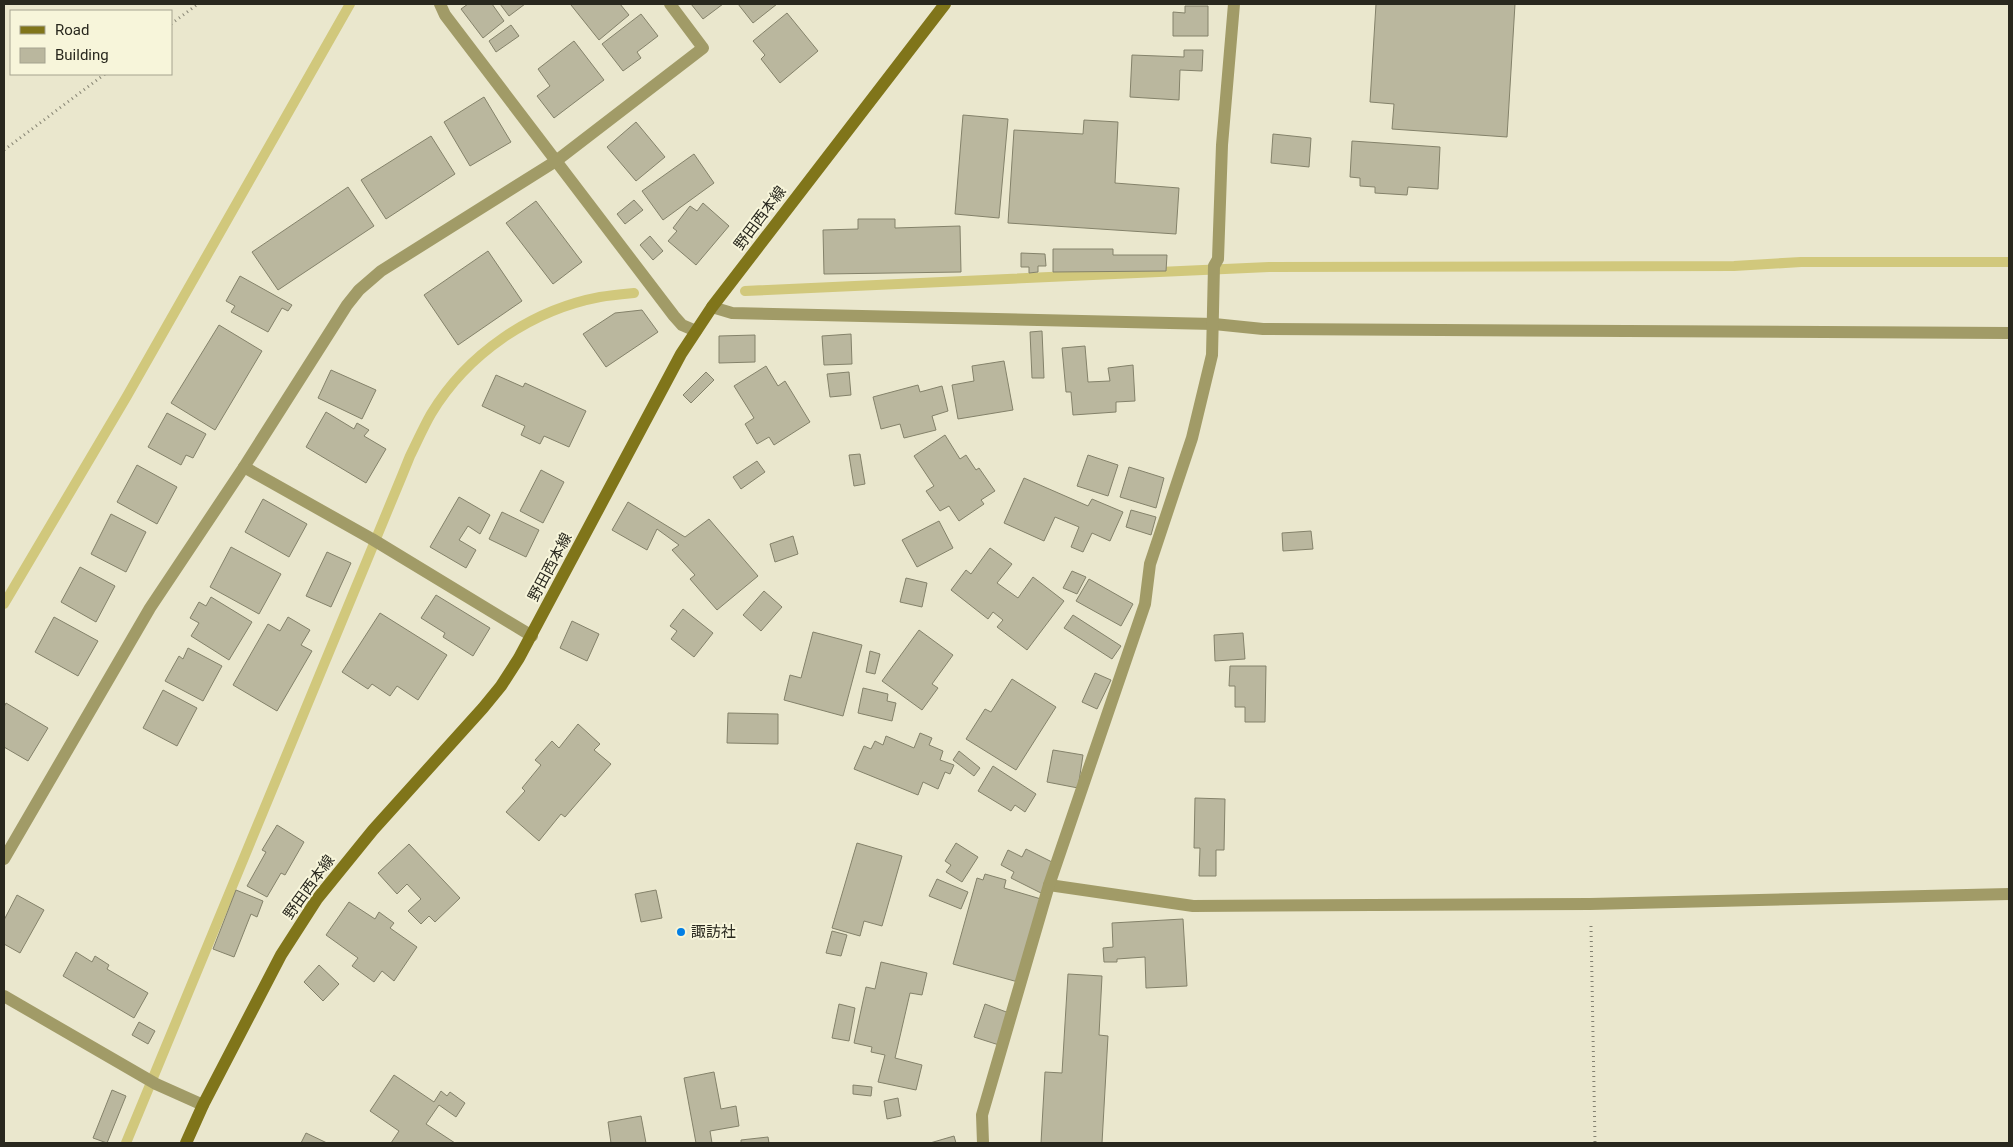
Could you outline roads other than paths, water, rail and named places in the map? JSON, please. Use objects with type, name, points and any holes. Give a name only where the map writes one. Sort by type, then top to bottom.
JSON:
[{"type":"main road","name":"野田西本線","points":[[186,1143],[203,1105],[281,955],[317,900],[373,830],[501,686],[532,636],[681,354],[696,331],[712,307],[945,4]]},
{"type":"street","points":[[440,4],[445,15],[674,316],[682,325],[696,331]]},
{"type":"street","points":[[4,859],[150,608],[244,467],[347,305],[381,271],[556,161],[703,48],[670,4]]},
{"type":"street","points":[[982,1143],[982,1115],[1049,885],[1145,604],[1150,564],[1192,438],[1212,355],[1214,266],[1218,259],[1222,146],[1234,4]]},
{"type":"street","points":[[712,307],[732,313],[1214,324],[1263,329],[2009,332]]},
{"type":"street","points":[[244,467],[384,546],[532,636]]},
{"type":"street","points":[[1049,885],[1193,906],[1590,904],[2009,894]]},
{"type":"street","points":[[4,996],[151,1082],[203,1105]]},
{"type":"waterway","points":[[4,604],[127,396],[350,4]]},
{"type":"waterway","points":[[745,291],[1269,267],[1734,266],[1801,262],[2009,262]]},
{"type":"waterway","points":[[126,1143],[410,456],[431,414],[463,372],[482,354],[526,324],[574,303],[600,297],[634,293]]},
{"type":"place","name":"諏訪社","points":[[681,932]]}]
